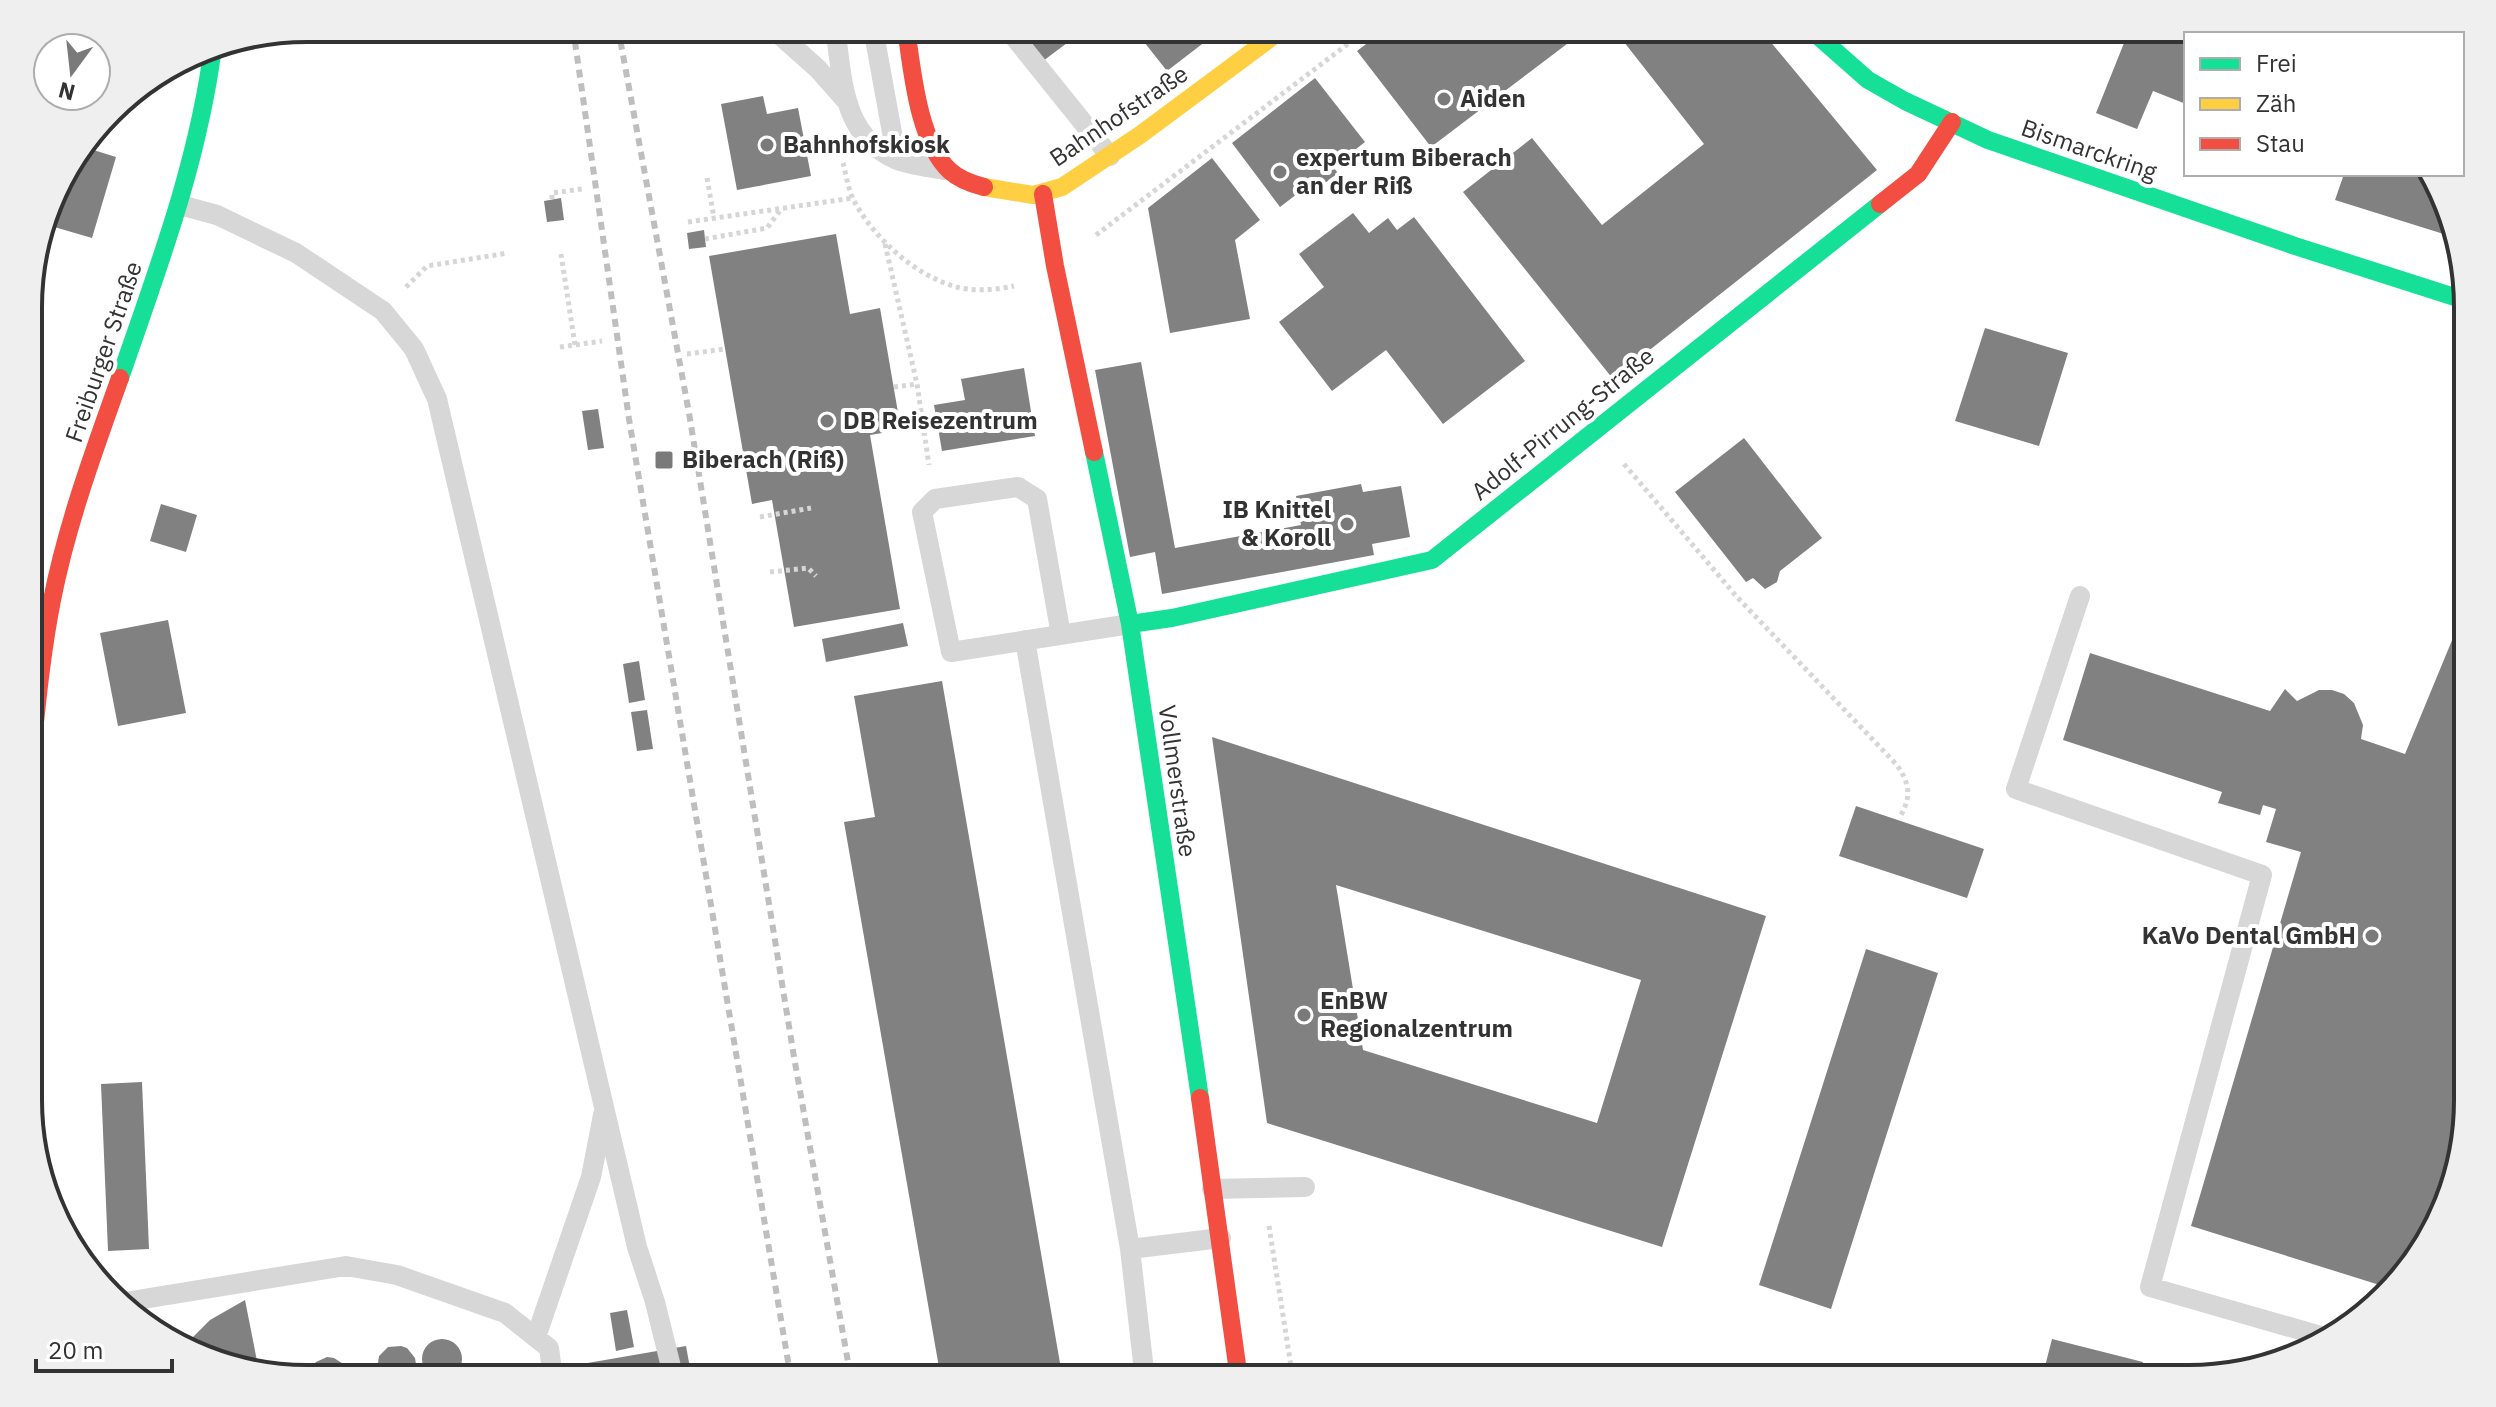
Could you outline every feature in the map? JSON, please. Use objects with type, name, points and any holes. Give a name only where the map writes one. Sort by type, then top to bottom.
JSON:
[{"type":"street","name":"Bahnhofstraße","points":[[948,171],[966,182],[991,190],[1043,194],[1110,156],[1264,42]]},
{"type":"street","name":"Bismarckring","points":[[1825,42],[1868,80],[1905,101],[2031,156],[2453,296]]},
{"type":"street","points":[[909,43],[922,120],[931,143],[948,171]]},
{"type":"street","name":"Freiburger Straße","points":[[42,667],[57,576],[105,421],[180,205],[209,92],[212,60]]},
{"type":"street","name":"Adolf-Pirrung-Straße","points":[[1130,624],[1172,618],[1432,560],[1918,174],[1952,122]]},
{"type":"street","name":"Vollmerstraße","points":[[1043,194],[1055,266],[1130,624],[1237,1365]]},
{"type":"lane","points":[[789,43],[818,69],[848,103]]},
{"type":"lane","points":[[838,43],[848,103],[858,130],[868,143],[897,160],[948,171]]},
{"type":"lane","points":[[876,43],[897,160]]},
{"type":"lane","points":[[1019,43],[1110,156]]},
{"type":"lane","points":[[180,205],[217,215],[296,253],[383,311],[414,349],[437,399],[637,1247],[670,1365]]},
{"type":"lane","points":[[1061,635],[1037,499],[1018,487],[935,499],[922,512],[951,652],[1025,640],[1061,635],[1130,624]]},
{"type":"lane","points":[[2080,596],[2016,789],[2262,875],[2150,1287],[2313,1334]]},
{"type":"lane","points":[[1025,640],[1130,1249],[1143,1365]]},
{"type":"lane","points":[[536,1337],[591,1177],[604,1108]]},
{"type":"lane","points":[[1212,1189],[1305,1187]]},
{"type":"lane","points":[[1130,1249],[1221,1238]]},
{"type":"lane","points":[[134,1300],[346,1266],[397,1275],[505,1313],[549,1348],[551,1365]]},
{"type":"path","points":[[1055,266],[1350,42]]},
{"type":"path","points":[[707,178],[714,218]]},
{"type":"path","points":[[552,199],[552,193],[582,189]]},
{"type":"path","points":[[688,222],[853,198]]},
{"type":"path","points":[[705,239],[767,228],[783,207]]},
{"type":"path","points":[[885,243],[917,384],[935,499]]},
{"type":"path","points":[[427,266],[508,253]]},
{"type":"path","points":[[561,254],[575,345]]},
{"type":"path","points":[[560,347],[602,341]]},
{"type":"path","points":[[687,354],[725,349]]},
{"type":"path","points":[[894,387],[917,384]]},
{"type":"path","points":[[923,426],[937,423]]},
{"type":"path","points":[[1595,429],[1737,597],[1897,765],[1910,792],[1901,815]]},
{"type":"path","points":[[760,517],[811,508]]},
{"type":"path","points":[[770,572],[808,568],[816,576]]},
{"type":"building","name":"Aiden","points":[[1368,42],[1569,42],[1431,147],[1357,51]]},
{"type":"building","points":[[1624,42],[1771,42],[1877,170],[1613,379],[1463,192],[1532,138],[1602,225],[1704,144]]},
{"type":"building","points":[[2124,42],[2184,42],[2184,103],[2153,91],[2137,129],[2096,113]]},
{"type":"building","points":[[1029,43],[1068,43],[1043,61]]},
{"type":"building","points":[[1145,43],[1204,43],[1167,71]]},
{"type":"building","points":[[1315,78],[1365,142],[1333,167],[1338,173],[1320,187],[1314,181],[1280,207],[1232,143]]},
{"type":"building","name":"Bahnhofskiosk","points":[[763,96],[767,114],[798,108],[811,176],[737,190],[721,104]]},
{"type":"building","points":[[94,150],[116,157],[92,238],[54,227],[77,174]]},
{"type":"building","points":[[1212,158],[1260,220],[1235,240],[1250,319],[1170,333],[1148,208]]},
{"type":"building","points":[[2343,176],[2420,176],[2444,234],[2335,200]]},
{"type":"building","points":[[561,198],[564,220],[547,222],[544,201]]},
{"type":"building","points":[[1353,213],[1369,233],[1388,218],[1397,230],[1414,217],[1525,361],[1443,424],[1386,350],[1332,391],[1279,322],[1324,287],[1299,254]]},
{"type":"building","points":[[704,230],[706,247],[689,249],[687,233]]},
{"type":"building","points":[[836,234],[850,314],[880,308],[901,430],[870,435],[900,609],[794,627],[772,500],[752,504],[709,256]]},
{"type":"building","points":[[1985,328],[2068,353],[2039,446],[1955,421]]},
{"type":"building","points":[[1141,362],[1175,548],[1301,525],[1296,496],[1361,484],[1363,492],[1401,486],[1410,537],[1372,544],[1374,555],[1162,594],[1155,552],[1130,557],[1095,370]]},
{"type":"building","points":[[1024,368],[1035,436],[942,451],[934,405],[965,400],[961,379]]},
{"type":"building","points":[[598,409],[604,448],[588,450],[582,411]]},
{"type":"building","points":[[1744,438],[1822,538],[1780,571],[1777,582],[1765,589],[1753,578],[1746,582],[1675,492]]},
{"type":"building","points":[[161,504],[197,515],[186,552],[150,541]]},
{"type":"building","points":[[168,620],[186,713],[118,726],[100,633]]},
{"type":"building","points":[[903,623],[908,646],[826,662],[822,639]]},
{"type":"building","name":"KaVo Dental GmbH","points":[[2453,638],[2452,1135],[2434,1202],[2419,1233],[2378,1285],[2191,1226],[2301,852],[2266,842],[2276,809],[2263,805],[2260,815],[2218,803],[2222,792],[2063,740],[2090,653],[2270,711],[2285,689],[2297,701],[2319,690],[2332,690],[2344,694],[2354,703],[2363,725],[2361,739],[2405,754]]},
{"type":"building","points":[[639,661],[645,700],[629,703],[623,664]]},
{"type":"building","points":[[942,681],[1060,1363],[939,1365],[844,822],[875,817],[854,696]]},
{"type":"building","points":[[647,710],[653,749],[637,751],[631,712]]},
{"type":"building","name":"EnBW Regionalzentrum","points":[[1212,737],[1766,916],[1662,1247],[1267,1123]],"holes":[[[1336,885],[1641,980],[1597,1123],[1363,1050]]]},
{"type":"building","points":[[1856,806],[1984,849],[1967,898],[1839,856]]},
{"type":"building","points":[[1866,949],[1938,973],[1831,1309],[1759,1285]]},
{"type":"building","points":[[142,1082],[149,1249],[108,1251],[101,1084]]},
{"type":"building","points":[[245,1300],[257,1360],[192,1338],[210,1320]]},
{"type":"building","points":[[627,1310],[634,1347],[616,1351],[610,1313]]},
{"type":"building","points":[[2052,1339],[2143,1362],[2142,1364],[2046,1364]]},
{"type":"building","points":[[434,1340],[450,1340],[461,1351],[461,1365],[423,1365],[423,1351]]},
{"type":"building","points":[[686,1346],[689,1365],[577,1365]]},
{"type":"building","points":[[388,1347],[407,1348],[416,1365],[378,1365],[379,1356]]},
{"type":"building","points":[[327,1357],[345,1365],[314,1365]]},
{"type":"railway","points":[[575,43],[629,419],[789,1365]]},
{"type":"railway","points":[[621,43],[689,413],[794,1057],[848,1365]]},
{"type":"traffic: fast","points":[[1825,42],[1868,80],[1988,140],[2295,246],[2453,297]]},
{"type":"traffic: fast","points":[[120,378],[187,174],[211,60]]},
{"type":"traffic: fast","points":[[1130,624],[1172,618],[1432,560],[1880,204]]},
{"type":"traffic: fast","points":[[1094,452],[1130,624],[1200,1098]]},
{"type":"traffic: slow","points":[[984,187],[1033,195],[1062,187],[1140,135],[1265,42]]},
{"type":"traffic: jam","points":[[908,43],[918,104],[930,142],[950,171],[984,187]]},
{"type":"traffic: jam","points":[[1880,204],[1918,174],[1952,122]]},
{"type":"traffic: jam","points":[[1043,194],[1094,452]]},
{"type":"traffic: jam","points":[[42,664],[65,544],[120,378]]},
{"type":"traffic: jam","points":[[1200,1098],[1237,1365]]},
{"type":"place","name":"Aiden","points":[[1444,99]]},
{"type":"place","name":"Bahnhofskiosk","points":[[767,145]]},
{"type":"place","name":"expertum Biberach an der Riß","points":[[1280,172]]},
{"type":"place","name":"DB Reisezentrum","points":[[827,421]]},
{"type":"place","name":"Biberach (Riß)","points":[[664,460]]},
{"type":"place","name":"IB Knittel & Koroll","points":[[1347,524]]},
{"type":"place","name":"KaVo Dental GmbH","points":[[2372,936]]},
{"type":"place","name":"EnBW Regionalzentrum","points":[[1304,1015]]}]
